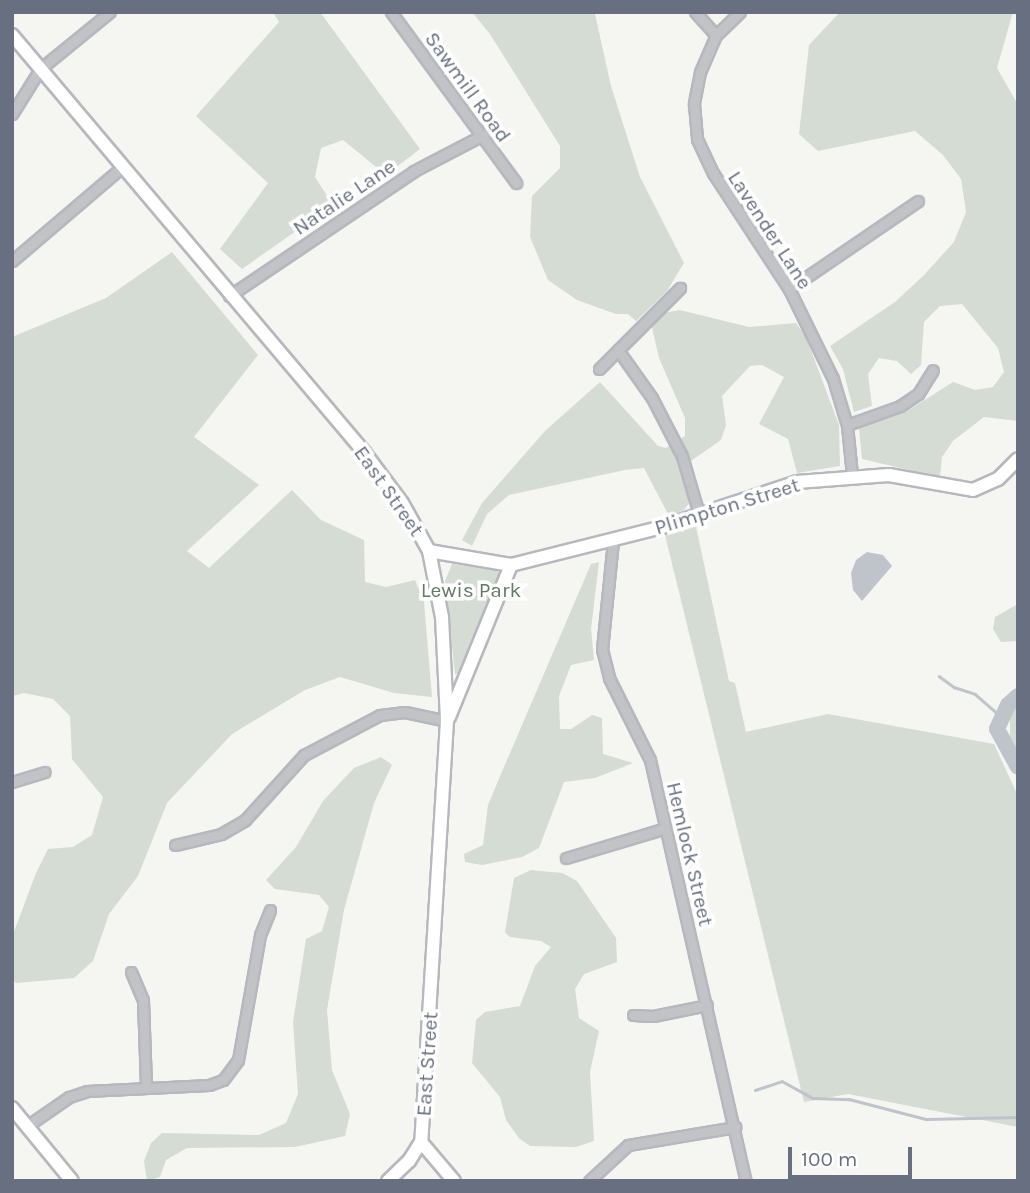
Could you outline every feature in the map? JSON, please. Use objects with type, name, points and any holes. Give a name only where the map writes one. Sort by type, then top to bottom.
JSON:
[{"type":"street","points":[[12,114],[40,69],[110,12]]},
{"type":"street","name":"Sawmill Road","points":[[391,12],[516,183]]},
{"type":"street","points":[[695,12],[716,35]]},
{"type":"street","name":"Lavender Lane","points":[[740,12],[716,35],[696,88],[697,139],[713,173],[789,289],[833,379],[847,425],[852,475]]},
{"type":"street","name":"East Street","points":[[12,36],[363,452],[402,503],[429,551],[442,617],[447,721],[421,1142],[454,1181]]},
{"type":"street","name":"Natalie Lane","points":[[229,296],[414,171],[483,135]]},
{"type":"street","points":[[12,261],[122,167]]},
{"type":"street","points":[[789,289],[918,201]]},
{"type":"street","points":[[599,369],[680,288]]},
{"type":"street","points":[[618,350],[652,398],[679,451],[699,514]]},
{"type":"street","points":[[847,425],[900,406],[918,394],[933,370]]},
{"type":"street","name":"Plimpton Street","points":[[429,551],[511,565],[613,541],[797,481],[852,475],[889,475],[973,490],[998,480],[1018,459]]},
{"type":"street","name":"Hemlock Street","points":[[613,541],[602,649],[609,678],[650,760],[736,1127],[746,1181]]},
{"type":"street","points":[[175,845],[221,834],[246,820],[304,755],[380,715],[405,712],[447,721],[511,565]]},
{"type":"street","points":[[12,782],[44,772]]},
{"type":"street","points":[[566,858],[666,828]]},
{"type":"street","points":[[27,1126],[78,1094],[146,1085],[209,1085],[223,1080],[232,1070],[252,997],[260,935],[270,910]]},
{"type":"street","points":[[131,972],[143,1000],[146,1085]]},
{"type":"street","points":[[633,1015],[653,1016],[707,1005]]},
{"type":"street","points":[[12,1108],[72,1181]]},
{"type":"street","points":[[589,1181],[628,1145],[736,1127]]},
{"type":"street","points":[[388,1181],[409,1161],[421,1142]]},
{"type":"green space","points":[[273,12],[320,12],[420,149],[386,175],[343,140],[321,148],[315,177],[333,205],[242,269],[220,249],[268,183],[196,116],[279,22]]},
{"type":"green space","points":[[472,12],[595,14],[611,86],[640,177],[684,263],[667,291],[636,321],[628,314],[616,314],[577,300],[548,280],[530,237],[532,196],[560,168],[560,146],[490,34]]},
{"type":"green space","points":[[840,12],[1013,12],[997,68],[1018,105],[1018,421],[984,417],[953,441],[942,457],[940,477],[862,459],[859,428],[909,410],[953,382],[975,390],[993,387],[1004,372],[998,348],[962,304],[940,306],[924,322],[921,365],[911,374],[897,361],[879,358],[868,374],[872,406],[854,412],[843,369],[830,346],[895,302],[924,275],[954,242],[966,212],[961,179],[943,155],[915,131],[818,151],[799,134],[809,45]]},
{"type":"green space","points":[[172,252],[258,355],[194,437],[259,485],[187,551],[209,568],[292,490],[321,520],[364,540],[365,582],[386,587],[415,580],[424,602],[432,697],[394,693],[340,677],[305,690],[232,734],[167,803],[138,876],[109,914],[93,961],[74,978],[16,983],[12,979],[12,937],[36,873],[48,849],[73,847],[92,835],[103,797],[72,759],[70,716],[53,699],[24,693],[12,696],[12,337],[106,298]]},
{"type":"green space","points":[[680,310],[749,327],[796,323],[806,337],[839,425],[840,466],[797,473],[788,439],[759,424],[784,377],[762,365],[750,366],[722,396],[726,425],[721,440],[691,461],[682,475],[689,503],[684,510],[669,516],[644,468],[625,470],[509,495],[487,514],[472,546],[462,540],[482,503],[545,431],[600,382],[658,446],[666,448],[685,436],[685,418],[659,358],[652,327],[663,313]]},
{"type":"green space","points":[[695,522],[729,681],[735,683],[746,732],[828,714],[994,744],[1018,796],[1018,1127],[848,1094],[804,1102],[664,531]]},
{"type":"green space","points":[[599,562],[591,629],[594,660],[571,665],[559,696],[560,729],[571,729],[592,715],[602,718],[603,754],[633,763],[595,778],[564,782],[539,848],[522,857],[482,865],[465,862],[464,854],[483,845],[488,805],[591,564]]},
{"type":"green space","name":"Lewis Park","points":[[452,564],[496,570],[500,575],[462,675],[455,674],[445,581]]},
{"type":"green space","points":[[1018,604],[1018,641],[1001,642],[993,629],[995,617]]},
{"type":"green space","points":[[1018,705],[1018,750],[1010,736],[1010,714]]},
{"type":"green space","points":[[381,757],[392,765],[374,803],[344,910],[327,1010],[332,1070],[350,1114],[345,1136],[295,1147],[187,1148],[166,1160],[160,1177],[147,1181],[144,1161],[151,1143],[162,1133],[259,1135],[286,1123],[298,1094],[293,1022],[306,939],[322,931],[329,907],[319,895],[275,889],[266,880],[296,847],[323,801],[354,768]]},
{"type":"green space","points":[[531,870],[562,873],[577,881],[616,938],[617,962],[584,974],[575,989],[579,1018],[599,1031],[590,1072],[594,1141],[576,1147],[530,1146],[519,1138],[506,1120],[500,1097],[472,1063],[476,1020],[485,1012],[520,1006],[535,966],[551,947],[541,941],[510,937],[505,932],[514,878]]},
{"type":"shaded area","points":[[867,552],[883,555],[892,566],[862,601],[853,590],[851,573],[856,560]]},
{"type":"waterway","points":[[939,676],[954,687],[975,694],[1001,717]]},
{"type":"waterway","points":[[1018,696],[1008,705],[997,729],[1018,767]]},
{"type":"waterway","points":[[755,1090],[782,1081],[813,1098],[849,1099],[926,1119],[1018,1117]]}]
